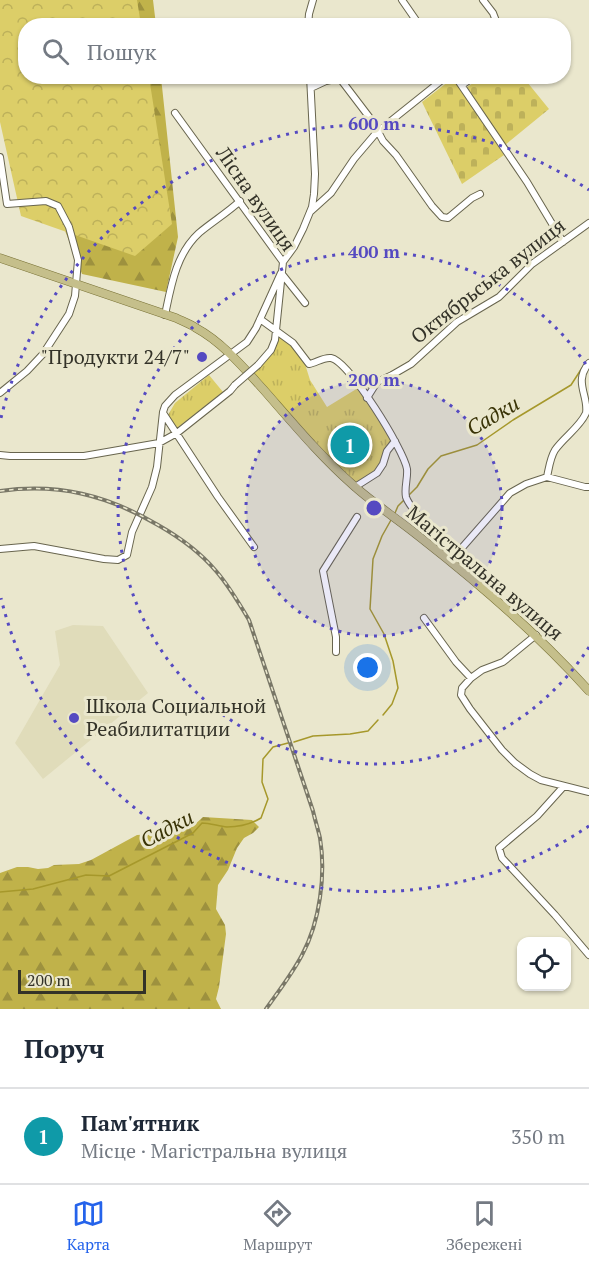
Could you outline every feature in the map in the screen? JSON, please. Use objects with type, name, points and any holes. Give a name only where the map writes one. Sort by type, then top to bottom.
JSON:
[{"type":"main road","name":"Магістральна вулиця","points":[[0,258],[165,315],[196,327],[213,339],[231,355],[326,460],[355,487],[478,584],[536,635],[589,690]]},
{"type":"street","points":[[309,18],[313,0]]},
{"type":"street","points":[[402,0],[414,18]]},
{"type":"street","points":[[483,0],[495,18]]},
{"type":"street","points":[[283,262],[303,229],[314,194],[311,84]]},
{"type":"street","points":[[311,88],[320,84]]},
{"type":"street","points":[[344,84],[373,122],[383,141],[442,217],[447,218],[480,194]]},
{"type":"street","points":[[310,212],[331,193],[354,159],[377,132],[437,84]]},
{"type":"street","points":[[462,85],[527,182],[563,242]]},
{"type":"street","name":"Лісна вулиця","points":[[175,113],[283,262],[281,273],[304,303]]},
{"type":"street","points":[[0,157],[3,203],[46,201],[58,206],[69,226],[78,260],[76,285],[69,314],[44,354],[0,393]]},
{"type":"street","points":[[165,315],[176,267],[189,245],[198,234],[240,201]]},
{"type":"street","name":"Октябрьська вулиця","points":[[377,382],[411,363],[457,322],[499,297],[532,264],[589,223]]},
{"type":"street","points":[[2,550],[34,546],[118,560],[128,555],[132,532],[152,487],[157,467],[165,406],[215,365],[248,342],[281,273]]},
{"type":"street","points":[[0,455],[84,456],[159,443],[177,433],[230,391],[271,350],[275,340],[281,273]]},
{"type":"street","points":[[260,319],[293,343],[309,364],[333,358],[349,372],[395,441],[407,470],[406,497],[422,520],[452,549],[460,550],[510,493],[518,487],[547,477],[589,487]]},
{"type":"street","points":[[547,477],[554,451],[587,411],[582,378],[585,367],[589,363]]},
{"type":"street","points":[[355,381],[365,384],[377,382]]},
{"type":"street","points":[[367,398],[377,382]]},
{"type":"street","points":[[163,412],[218,497],[254,547]]},
{"type":"street","points":[[355,487],[377,473],[387,451],[395,441]]},
{"type":"street","points":[[336,652],[334,627],[323,571],[357,517]]},
{"type":"street","points":[[424,618],[456,662],[471,678]]},
{"type":"street","points":[[536,635],[503,662],[482,670],[471,678],[462,688],[461,695],[470,710],[515,763],[541,780],[589,792]]},
{"type":"street","points":[[564,786],[537,816],[499,848],[502,858],[589,955]]},
{"type":"shaded area","name":"Школа Социальной Реабилитатции","points":[[73,625],[103,626],[148,693],[43,779],[15,743],[60,665],[55,631]]},
{"type":"green space","points":[[0,0],[153,0],[155,18],[18,18],[18,65]]},
{"type":"green space","points":[[0,0],[137,0],[140,18],[18,18],[18,84],[150,84],[172,224],[135,256],[21,216],[0,122]]},
{"type":"green space","points":[[23,84],[162,84],[178,237],[166,292],[82,274],[62,223]]},
{"type":"green space","points":[[445,84],[457,84],[504,155],[462,184],[422,102]]},
{"type":"green space","points":[[472,84],[529,84],[549,109],[505,145],[467,87]]},
{"type":"green space","points":[[279,336],[291,345],[305,364],[310,380],[327,407],[358,388],[392,439],[376,471],[355,483],[328,457],[254,373],[273,352]]},
{"type":"green space","points":[[209,375],[223,392],[177,428],[168,415],[175,403]]},
{"type":"green space","points":[[203,817],[252,820],[259,827],[244,838],[218,885],[216,909],[225,925],[226,934],[216,999],[221,1009],[0,1009],[0,873],[17,867],[38,869],[54,865],[79,864],[137,835],[155,834],[178,827],[186,829],[192,827]]},
{"type":"waterway","name":"Садки","points":[[409,495],[428,469],[441,456],[477,445],[571,385],[582,368]]},
{"type":"waterway","name":"Садки","points":[[395,513],[404,500]]},
{"type":"waterway","name":"Садки","points":[[383,715],[392,704],[398,688],[393,661],[384,634],[370,609],[373,559],[391,520]]},
{"type":"waterway","name":"Садки","points":[[294,742],[313,736],[368,731],[378,720]]},
{"type":"waterway","name":"Садки","points":[[0,892],[33,889],[86,875],[109,876],[193,833],[202,823],[231,827],[245,825],[261,818],[268,799],[262,782],[263,759],[273,747],[288,743]]},
{"type":"railway","points":[[0,491],[62,490],[101,499],[139,515],[174,535],[203,557],[225,583],[249,620],[313,811],[322,852],[322,882],[313,928],[298,962],[266,1009]]},
{"type":"place","name":"\"Продукти 24/7\"","points":[[202,357]]},
{"type":"place","name":"Пам'ятник","points":[[350,445]]},
{"type":"place","name":"Школа Социальной Реабилитатции","points":[[74,718]]}]
